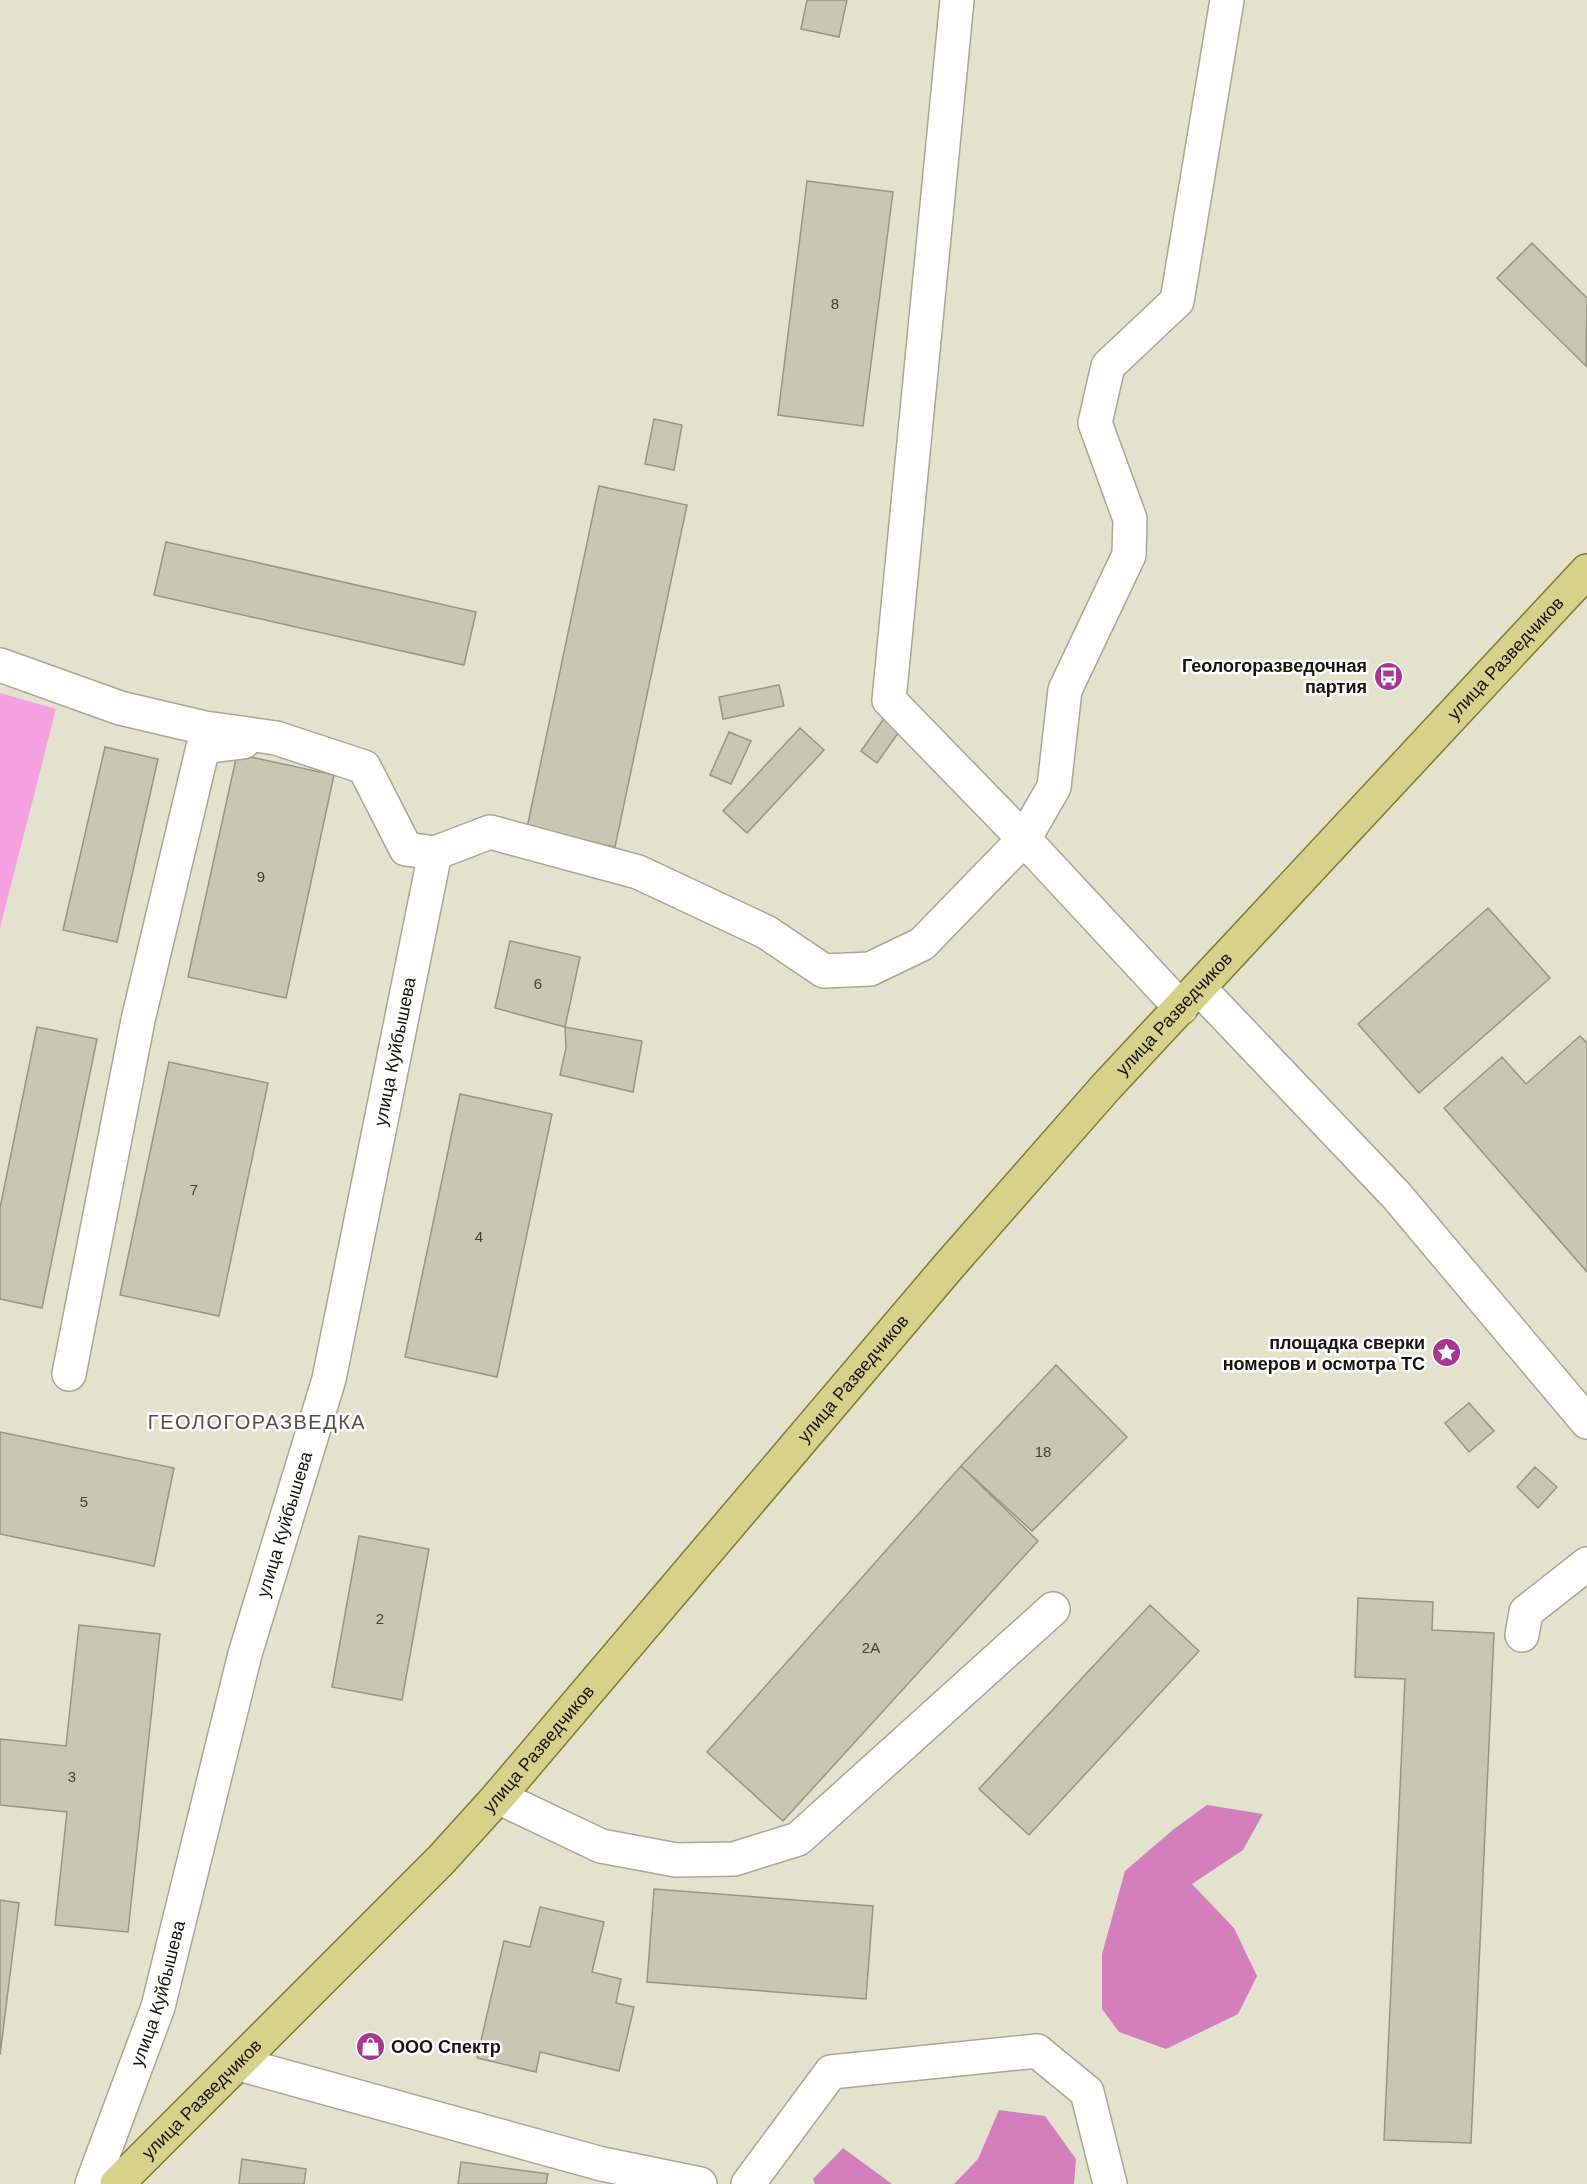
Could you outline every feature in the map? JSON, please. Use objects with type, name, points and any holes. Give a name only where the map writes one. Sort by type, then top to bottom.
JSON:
[{"type":"main road","name":"улица Разведчиков","points":[[117,2184],[440,1861],[498,1797],[948,1268],[1106,1087],[1191,999],[1446,720],[1587,571]]},
{"type":"street","points":[[957,0],[889,700],[1024,839],[1396,1195],[1587,1422]]},
{"type":"street","points":[[0,664],[120,708],[205,728],[276,738],[364,768],[406,849],[435,853],[490,832],[638,872],[766,932],[824,971],[870,969],[922,944],[1024,839],[1054,787],[1065,690],[1129,555],[1130,519],[1095,423],[1108,366],[1178,301],[1227,0]]},
{"type":"street","points":[[69,1374],[138,1020],[202,747],[276,738]]},
{"type":"street","name":"улица Куйбышева","points":[[92,2184],[158,2007],[245,1654],[329,1379],[435,853]]},
{"type":"street","points":[[1522,1635],[1526,1612],[1587,1563]]},
{"type":"street","points":[[498,1797],[601,1846],[676,1860],[734,1859],[798,1839],[1053,1609]]},
{"type":"street","points":[[748,2184],[831,2072],[1037,2051],[1087,2092],[1110,2184]]},
{"type":"street","points":[[239,2064],[602,2164],[700,2184]]},
{"type":"shaded area","points":[[0,693],[56,709],[0,928]]},
{"type":"shaded area","points":[[1207,1805],[1263,1814],[1243,1850],[1192,1884],[1234,1928],[1257,1976],[1238,2014],[1166,2049],[1119,2032],[1102,2009],[1102,1954],[1125,1871],[1174,1829]]},
{"type":"shaded area","points":[[999,2110],[1045,2116],[1076,2159],[1074,2184],[954,2184],[978,2159]]},
{"type":"shaded area","points":[[843,2148],[892,2184],[815,2184],[813,2179]]},
{"type":"building","points":[[807,0],[847,0],[839,37],[801,29]]},
{"type":"building","points":[[807,181],[893,192],[863,426],[778,415]]},
{"type":"building","points":[[1532,243],[1587,298],[1586,366],[1497,278]]},
{"type":"building","points":[[654,419],[682,425],[674,470],[645,464]]},
{"type":"building","points":[[599,486],[687,505],[615,847],[527,828]]},
{"type":"building","points":[[166,542],[476,612],[464,665],[154,595]]},
{"type":"building","points":[[779,685],[784,706],[723,719],[719,697]]},
{"type":"building","points":[[885,717],[901,729],[877,763],[861,751]]},
{"type":"building","points":[[800,728],[824,750],[747,833],[723,811]]},
{"type":"building","points":[[729,732],[751,741],[731,784],[710,775]]},
{"type":"building","points":[[105,747],[158,759],[117,942],[63,930]]},
{"type":"building","points":[[237,754],[334,775],[286,998],[188,977]]},
{"type":"building","points":[[1488,908],[1550,978],[1419,1093],[1358,1024]]},
{"type":"building","points":[[510,941],[580,957],[565,1027],[495,1008]]},
{"type":"building","points":[[37,1027],[97,1039],[42,1308],[0,1299],[0,1208]]},
{"type":"building","points":[[565,1027],[642,1041],[633,1092],[560,1075],[566,1048]]},
{"type":"building","points":[[1580,1036],[1587,1043],[1587,1272],[1444,1108],[1502,1057],[1526,1084]]},
{"type":"building","points":[[169,1062],[268,1083],[219,1316],[120,1295]]},
{"type":"building","points":[[460,1094],[552,1114],[497,1377],[405,1357]]},
{"type":"building","points":[[1056,1365],[1127,1437],[1032,1531],[961,1466]]},
{"type":"building","points":[[1469,1403],[1494,1431],[1469,1452],[1445,1423]]},
{"type":"building","points":[[0,1432],[174,1468],[154,1566],[0,1534]]},
{"type":"building","points":[[961,1466],[1038,1541],[783,1821],[707,1752]]},
{"type":"building","points":[[1535,1467],[1557,1487],[1538,1508],[1517,1487]]},
{"type":"building","points":[[359,1536],[429,1549],[402,1700],[332,1687]]},
{"type":"building","points":[[1358,1598],[1433,1602],[1432,1630],[1494,1633],[1471,2143],[1384,2140],[1405,1679],[1355,1677]]},
{"type":"building","points":[[1150,1605],[1199,1651],[1029,1835],[979,1789]]},
{"type":"building","points":[[79,1625],[160,1634],[128,1932],[55,1925],[67,1812],[0,1805],[0,1739],[66,1746]]},
{"type":"building","points":[[654,1889],[873,1906],[866,1999],[647,1982]]},
{"type":"building","points":[[0,1900],[19,1903],[0,2055]]},
{"type":"building","points":[[540,1907],[604,1922],[592,1972],[621,1979],[616,2003],[634,2007],[619,2071],[540,2052],[536,2072],[477,2058],[504,1941],[530,1947]]},
{"type":"building","points":[[242,2159],[306,2169],[304,2184],[239,2184]]},
{"type":"building","points":[[461,2162],[548,2174],[546,2184],[458,2184]]},
{"type":"place","name":"Геологоразведочная партия","points":[[1388,676]]},
{"type":"place","name":"площадка сверки номеров и осмотра ТС","points":[[1446,1353]]},
{"type":"place","name":"ООО Спектр","points":[[370,2047]]},
{"type":"district","name":"ГЕОЛОГОРАЗВЕДКА","points":[[257,1422]]}]
